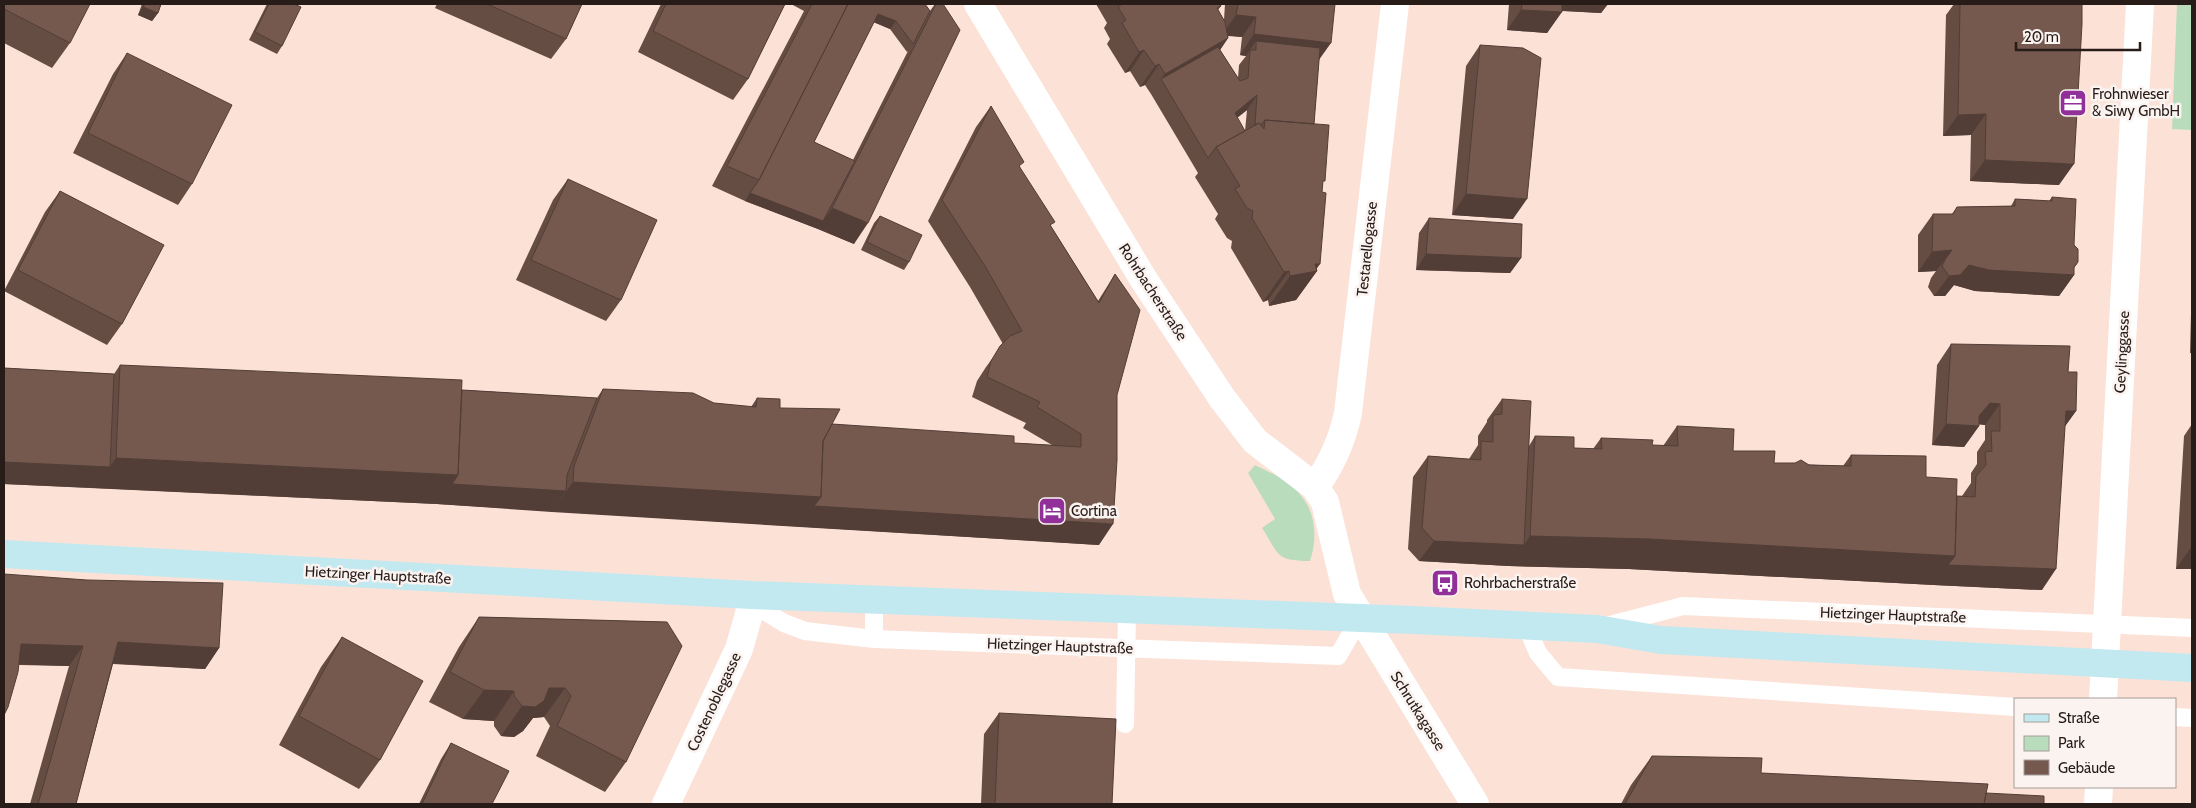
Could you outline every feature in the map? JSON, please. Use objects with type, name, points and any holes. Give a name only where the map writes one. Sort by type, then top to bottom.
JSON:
[{"type":"main road","name":"Hietzinger Hauptstraße","points":[[4,554],[752,595],[1526,625],[1597,629],[1660,640],[2192,668]]},
{"type":"street","name":"Rohrbacherstraße","points":[[978,4],[1144,280],[1222,398],[1255,440],[1315,487],[1325,502],[1347,594],[1360,618]]},
{"type":"street","name":"Testarellogasse","points":[[1315,487],[1336,454],[1344,434],[1348,413],[1395,4]]},
{"type":"street","name":"Geylinggasse","points":[[2103,698],[2140,4]]},
{"type":"street","name":"Costenoblegasse","points":[[666,804],[739,649],[749,614],[752,595]]},
{"type":"street","name":"Schrutkagasse","points":[[1360,618],[1475,804]]},
{"type":"street","points":[[2098,804],[2099,788]]},
{"type":"lane","name":"Hietzinger Hauptstraße","points":[[752,595],[766,612],[784,623],[805,631],[874,639],[1126,649],[1338,656],[1360,618]]},
{"type":"lane","points":[[874,600],[874,639]]},
{"type":"lane","name":"Hietzinger Hauptstraße","points":[[1597,629],[1683,606],[2192,628]]},
{"type":"lane","points":[[1125,724],[1127,610]]},
{"type":"lane","points":[[1526,625],[1538,653],[1558,677],[2014,707]]},
{"type":"lane","points":[[2176,717],[2192,718]]},
{"type":"green space","points":[[2177,4],[2192,4],[2192,130],[2172,129]]},
{"type":"green space","points":[[1255,465],[1289,484],[1298,492],[1309,507],[1314,525],[1313,552],[1310,561],[1284,558],[1276,550],[1262,528],[1275,519],[1248,473]]},
{"type":"building","points":[[4,4],[90,4],[70,43],[4,9]]},
{"type":"building","points":[[145,4],[161,4],[158,13],[143,7]]},
{"type":"building","points":[[269,4],[294,4],[301,7],[282,46],[255,32]]},
{"type":"building","points":[[487,4],[582,4],[566,39]]},
{"type":"building","points":[[666,4],[785,4],[748,79],[653,31]]},
{"type":"building","points":[[812,4],[848,4],[759,180],[727,166]]},
{"type":"building","points":[[848,4],[925,4],[930,11],[913,44],[896,21],[878,14],[814,142],[855,161],[823,221],[750,193],[759,180]]},
{"type":"building","points":[[936,4],[943,4],[960,30],[868,223],[832,208]]},
{"type":"building","points":[[1122,4],[1220,4],[1221,6],[1217,8],[1225,22],[1228,38],[1165,74],[1159,64],[1155,66],[1144,50],[1139,52],[1122,23],[1126,20],[1118,7]]},
{"type":"building","points":[[1238,4],[1335,4],[1331,43],[1254,34],[1256,17],[1236,15]]},
{"type":"building","points":[[1522,4],[1562,4],[1562,12],[1521,10]]},
{"type":"building","points":[[1960,4],[2082,4],[2074,164],[1985,160],[1986,114],[1958,115]]},
{"type":"building","points":[[1256,41],[1320,48],[1314,124],[1265,120],[1261,125],[1259,123],[1255,125],[1257,95],[1235,113],[1245,131],[1216,147],[1208,158],[1161,79],[1218,47],[1240,81],[1248,78],[1250,50],[1256,50]]},
{"type":"building","points":[[1480,45],[1523,48],[1541,58],[1527,199],[1466,194]]},
{"type":"building","points":[[127,53],[232,105],[192,184],[88,133]]},
{"type":"building","points":[[991,106],[1024,162],[1019,166],[1055,222],[1050,225],[1099,303],[1115,274],[1140,310],[1117,395],[1117,460],[1113,524],[814,506],[821,497],[823,441],[832,424],[1014,436],[1014,443],[1081,447],[1081,434],[1037,407],[1040,402],[987,377],[991,361],[1000,346],[1010,336],[1022,331],[985,266],[942,200]]},
{"type":"building","points":[[1265,120],[1329,125],[1325,181],[1323,181],[1322,192],[1326,193],[1320,264],[1315,264],[1317,271],[1290,276],[1289,271],[1284,272],[1252,218],[1253,211],[1247,208],[1235,189],[1240,186],[1216,147],[1259,123],[1264,129]]},
{"type":"building","points":[[568,179],[657,220],[621,300],[531,260]]},
{"type":"building","points":[[60,191],[164,245],[122,324],[18,270]]},
{"type":"building","points":[[2052,197],[2076,199],[2074,245],[2078,249],[2078,262],[2074,267],[2074,275],[1989,270],[1969,265],[1960,275],[1949,276],[1942,266],[1952,250],[1932,252],[1933,214],[1953,214],[1957,207],[2015,206],[2015,199],[2052,201]]},
{"type":"building","points":[[880,216],[922,235],[909,262],[867,242]]},
{"type":"building","points":[[1429,218],[1522,224],[1521,258],[1426,254]]},
{"type":"building","points":[[1951,344],[2070,346],[2068,372],[2077,372],[2076,411],[2066,411],[2056,569],[1948,565],[1955,556],[1957,496],[1975,497],[1976,476],[1986,465],[1985,452],[1992,451],[1991,431],[2000,431],[2000,404],[1990,403],[1979,416],[1979,426],[1946,424]]},
{"type":"building","points":[[120,365],[462,380],[458,475],[116,458]]},
{"type":"building","points":[[4,368],[114,374],[110,467],[4,462]]},
{"type":"building","points":[[603,389],[693,393],[714,403],[756,407],[757,398],[780,399],[780,408],[840,409],[823,441],[821,497],[573,482],[574,466]]},
{"type":"building","points":[[462,390],[597,398],[567,475],[566,491],[452,484],[458,475]]},
{"type":"building","points":[[1502,399],[1531,401],[1524,545],[1434,541],[1422,528],[1428,456],[1481,460],[1481,441],[1493,442],[1493,415],[1502,414]]},
{"type":"building","points":[[1677,426],[1734,429],[1733,451],[1775,451],[1774,463],[1795,463],[1801,460],[1809,465],[1851,466],[1851,455],[1926,456],[1926,477],[1957,479],[1955,556],[1650,539],[1530,536],[1535,436],[1574,437],[1574,448],[1602,449],[1601,438],[1653,440],[1652,445],[1678,446]]},
{"type":"building","points":[[4,574],[87,580],[223,583],[219,648],[118,642],[76,804],[38,804],[83,646],[21,644],[18,672],[4,715]]},
{"type":"building","points":[[479,617],[667,622],[682,646],[626,762],[557,726],[571,696],[565,688],[549,688],[544,701],[535,707],[522,706],[514,696],[514,691],[484,690],[450,672]]},
{"type":"building","points":[[342,637],[423,681],[380,760],[299,716]]},
{"type":"building","points":[[999,713],[1116,719],[1112,804],[995,804]]},
{"type":"building","points":[[451,743],[509,771],[492,804],[422,804]]},
{"type":"building","points":[[1652,756],[1762,758],[1761,773],[1988,784],[1984,804],[1625,804]]},
{"type":"building","points":[[1986,793],[2044,796],[2044,804],[1984,804]]},
{"type":"place","name":"Frohnwieser & Siwy GmbH","points":[[2073,103]]},
{"type":"place","name":"Cortina","points":[[1052,511]]},
{"type":"place","name":"Rohrbacherstraße","points":[[1445,583]]}]
